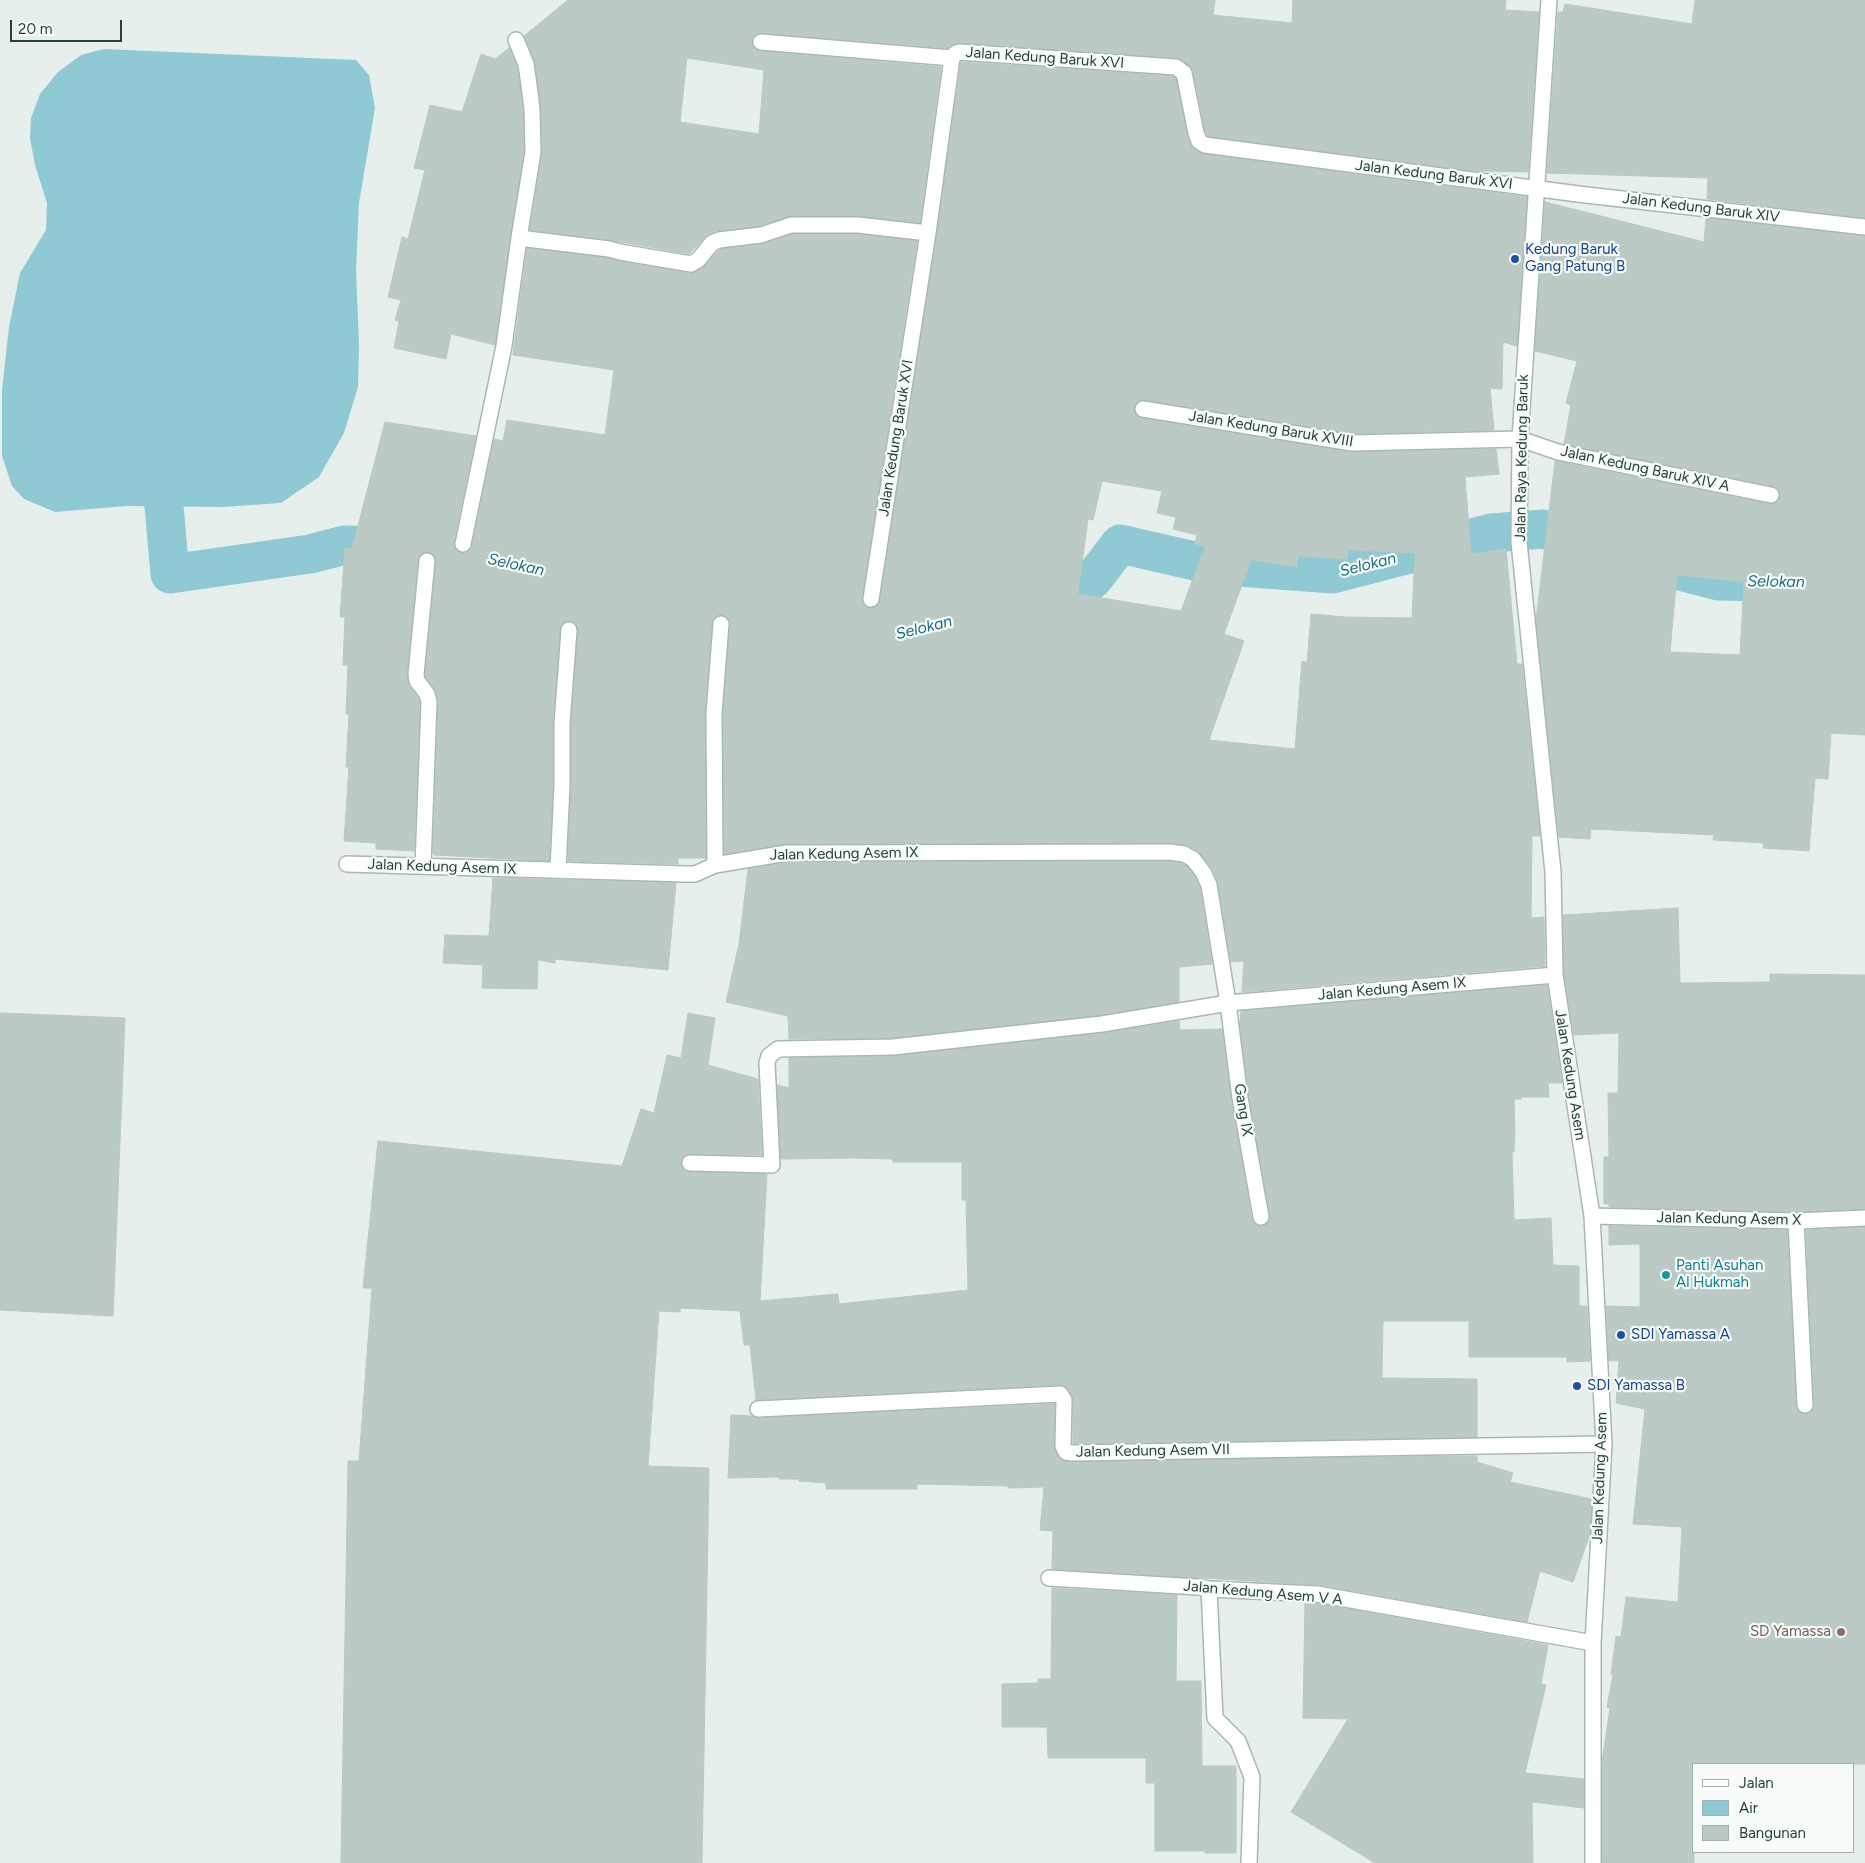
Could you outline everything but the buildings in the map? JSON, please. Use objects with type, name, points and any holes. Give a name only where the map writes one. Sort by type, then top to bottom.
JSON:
[{"type":"street","name":"Jalan Raya Kedung Baruk","points":[[1549,0],[1520,439],[1519,542],[1554,872],[1555,975]]},
{"type":"street","points":[[463,544],[504,346],[533,152],[530,84],[526,64],[516,40]]},
{"type":"street","points":[[761,42],[952,58]]},
{"type":"street","name":"Jalan Kedung Baruk XVI","points":[[871,599],[928,233],[952,58],[956,53],[1176,67],[1184,72],[1196,133],[1199,141],[1205,145],[1536,188]]},
{"type":"street","name":"Jalan Kedung Baruk XIV","points":[[1536,188],[1865,227]]},
{"type":"street","points":[[519,238],[609,249],[691,264],[698,260],[712,243],[720,240],[761,235],[791,225],[858,225],[928,233]]},
{"type":"street","name":"Jalan Kedung Baruk XVIII","points":[[1143,409],[1352,443],[1520,439]]},
{"type":"street","name":"Jalan Kedung Baruk XIV A","points":[[1520,439],[1558,452],[1771,495]]},
{"type":"street","points":[[423,866],[429,702],[427,694],[418,681],[416,674],[427,561]]},
{"type":"street","points":[[715,864],[714,713],[721,624]]},
{"type":"street","points":[[558,870],[562,786],[562,724],[569,630]]},
{"type":"street","name":"Jalan Kedung Asem IX","points":[[347,864],[695,874],[715,864],[787,853],[1170,852],[1184,854],[1194,860],[1203,872],[1209,885],[1228,1003]]},
{"type":"street","name":"Jalan Kedung Asem IX","points":[[690,1163],[772,1165],[767,1063],[768,1056],[778,1049],[893,1047],[1102,1024],[1228,1003],[1555,975]]},
{"type":"street","name":"Jalan Kedung Asem","points":[[1555,975],[1592,1216],[1604,1444],[1593,1643],[1593,1863]]},
{"type":"street","name":"Gang IX","points":[[1228,1003],[1240,1098],[1261,1217]]},
{"type":"street","name":"Jalan Kedung Asem X","points":[[1592,1216],[1796,1221],[1865,1218]]},
{"type":"street","points":[[1796,1221],[1805,1405]]},
{"type":"street","name":"Jalan Kedung Asem VII","points":[[758,1409],[1060,1394],[1064,1400],[1063,1446],[1066,1452],[1072,1453],[1604,1444]]},
{"type":"street","name":"Jalan Kedung Asem V A","points":[[1049,1578],[1198,1587],[1209,1590],[1317,1594],[1593,1643]]},
{"type":"street","points":[[1209,1590],[1215,1718],[1238,1741],[1252,1777],[1250,1863]]},
{"type":"water","points":[[104,49],[356,60],[369,75],[375,108],[359,203],[356,270],[359,345],[358,387],[344,433],[319,477],[281,503],[223,507],[126,506],[55,512],[24,499],[12,486],[2,456],[2,390],[9,327],[20,273],[46,230],[47,203],[35,165],[30,138],[31,118],[40,94],[58,72],[81,55]]},
{"type":"waterway","name":"Selokan","points":[[164,506],[170,574],[310,554],[345,545],[407,547]]},
{"type":"waterway","name":"Selokan","points":[[1028,600],[1069,598],[1094,578],[1120,544],[1212,565],[1333,574],[1491,533],[1543,529],[1597,546]]},
{"type":"waterway","name":"Selokan","points":[[1653,564],[1719,581],[1865,584]]},
{"type":"place","name":"Kedung Baruk Gang Patung B","points":[[1515,259]]},
{"type":"place","name":"Panti Asuhan Al Hukmah","points":[[1666,1275]]},
{"type":"place","name":"SDI Yamassa A","points":[[1621,1335]]},
{"type":"place","name":"SDI Yamassa B","points":[[1577,1386]]},
{"type":"place","name":"SD Yamassa","points":[[1841,1632]]}]
